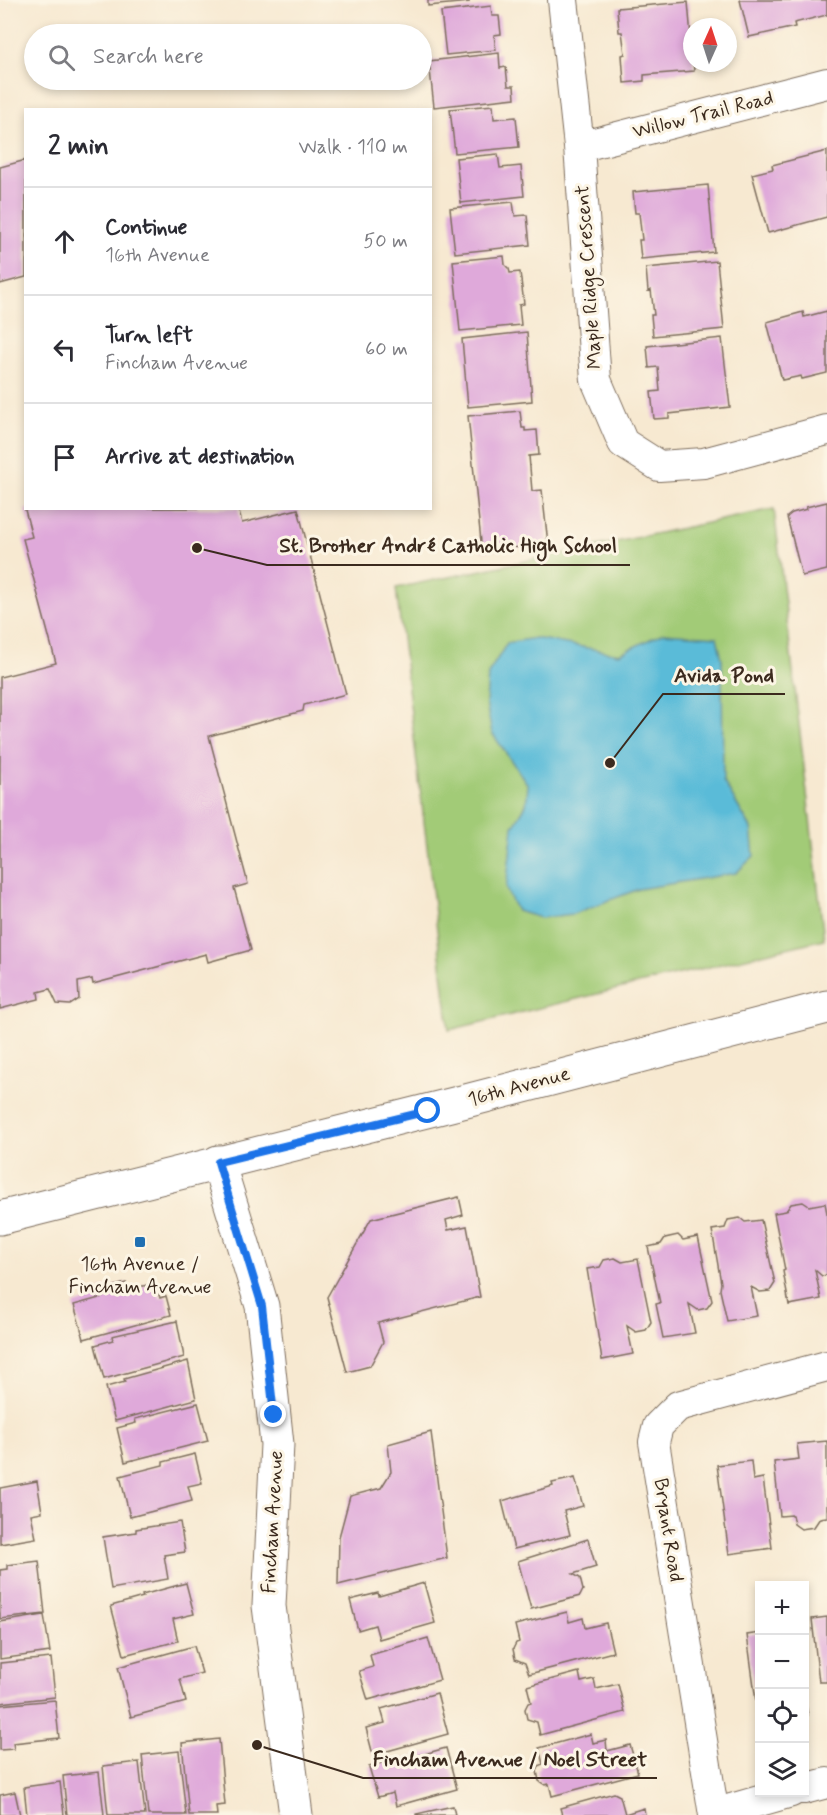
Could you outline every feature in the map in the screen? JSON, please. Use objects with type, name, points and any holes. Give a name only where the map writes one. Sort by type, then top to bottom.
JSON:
[{"type":"main road","name":"16th Avenue","points":[[0,1218],[447,1106],[822,1003]]},
{"type":"main road","name":"Fincham Avenue","points":[[218,1162],[262,1306],[277,1444],[269,1606],[296,1815]]},
{"type":"street","name":"Maple Ridge Crescent","points":[[563,0],[579,147],[596,380],[623,443],[659,466],[693,464],[827,430]]},
{"type":"street","name":"Willow Trail Road","points":[[579,147],[827,83]]},
{"type":"street","name":"Bryant Road","points":[[714,1814],[654,1442],[658,1426],[678,1406],[827,1366]]},
{"type":"street","points":[[809,1788],[827,1783]]},
{"type":"street","points":[[714,1814],[774,1797]]},
{"type":"green space","points":[[774,509],[824,939],[449,1030],[396,588]]},
{"type":"water","points":[[663,633],[717,637],[722,659],[723,781],[751,828],[754,856],[736,873],[639,889],[573,914],[541,918],[517,911],[506,889],[513,827],[526,805],[528,785],[492,733],[486,703],[488,674],[507,643],[535,638],[619,654]]},
{"type":"building","points":[[428,0],[468,0],[469,2],[428,6]]},
{"type":"building","points":[[740,0],[827,0],[827,15],[794,23],[795,27],[749,37]]},
{"type":"building","points":[[688,2],[689,18],[683,18],[683,72],[644,75],[644,81],[624,83],[622,55],[625,54],[622,32],[619,32],[617,8]]},
{"type":"building","points":[[491,6],[492,16],[499,16],[501,34],[494,35],[496,50],[446,55],[441,12]]},
{"type":"building","points":[[499,53],[500,68],[506,67],[508,86],[514,86],[515,98],[434,107],[432,61]]},
{"type":"building","points":[[493,105],[494,119],[516,117],[519,147],[455,153],[450,109]]},
{"type":"building","points":[[827,151],[827,217],[768,233],[752,174],[773,169],[772,165]]},
{"type":"building","points":[[498,154],[500,168],[521,166],[524,196],[461,203],[456,158]]},
{"type":"building","points":[[24,161],[24,278],[0,284],[0,167]]},
{"type":"building","points":[[708,185],[714,252],[641,259],[639,240],[642,240],[639,213],[635,213],[633,192]]},
{"type":"building","points":[[513,202],[515,216],[527,215],[530,245],[455,253],[450,208]]},
{"type":"building","points":[[504,256],[505,265],[510,273],[520,272],[524,304],[519,305],[521,325],[460,331],[453,261]]},
{"type":"building","points":[[717,261],[724,329],[653,336],[651,315],[654,315],[651,290],[648,291],[646,268]]},
{"type":"building","points":[[827,311],[827,373],[802,379],[801,376],[782,380],[767,322],[803,312],[804,317]]},
{"type":"building","points":[[527,332],[532,401],[468,407],[462,339]]},
{"type":"building","points":[[722,338],[730,407],[669,414],[669,418],[654,419],[651,392],[660,391],[658,367],[649,368],[647,346]]},
{"type":"building","points":[[520,411],[522,428],[525,428],[525,431],[537,430],[539,455],[529,456],[532,491],[542,490],[548,544],[482,551],[468,416]]},
{"type":"building","points":[[827,502],[827,570],[802,576],[787,517],[792,513],[807,509],[806,507]]},
{"type":"building","points":[[25,510],[239,510],[242,523],[298,510],[346,694],[304,705],[303,711],[209,736],[248,884],[234,888],[251,950],[208,962],[206,954],[93,984],[92,979],[78,982],[79,999],[70,1005],[57,1004],[50,989],[38,992],[39,999],[0,1009],[0,677],[56,663],[23,539],[32,537]]},
{"type":"building","points":[[459,1197],[463,1215],[446,1220],[448,1230],[467,1226],[480,1297],[378,1323],[383,1342],[370,1366],[347,1372],[327,1297],[371,1219]]},
{"type":"building","points":[[803,1202],[809,1206],[825,1203],[827,1275],[822,1276],[815,1270],[821,1299],[789,1305],[774,1213],[786,1211],[791,1204]]},
{"type":"building","points":[[740,1218],[745,1222],[761,1220],[775,1283],[770,1291],[760,1292],[751,1287],[757,1316],[727,1321],[720,1290],[721,1283],[712,1230],[725,1228],[728,1220]]},
{"type":"building","points":[[678,1235],[683,1240],[698,1237],[712,1301],[707,1308],[698,1310],[689,1304],[695,1333],[663,1338],[656,1304],[660,1303],[648,1247],[661,1244],[665,1238]]},
{"type":"building","points":[[615,1258],[622,1262],[638,1259],[651,1322],[646,1330],[636,1332],[627,1326],[633,1354],[602,1360],[587,1269],[600,1267],[604,1260]]},
{"type":"building","points":[[126,1283],[128,1290],[155,1283],[160,1298],[166,1296],[171,1315],[84,1339],[74,1305],[103,1297],[101,1290]]},
{"type":"building","points":[[177,1321],[184,1357],[104,1379],[95,1345],[113,1340],[112,1336]]},
{"type":"building","points":[[188,1361],[196,1399],[115,1421],[106,1387],[125,1382],[124,1379]]},
{"type":"building","points":[[198,1403],[208,1441],[125,1462],[117,1428],[136,1423],[135,1419]]},
{"type":"building","points":[[431,1432],[447,1558],[338,1585],[339,1537],[350,1496],[381,1488],[391,1472],[388,1444]]},
{"type":"building","points":[[827,1441],[827,1517],[820,1518],[814,1527],[801,1529],[794,1524],[792,1515],[780,1516],[774,1462],[799,1459],[797,1444]]},
{"type":"building","points":[[195,1454],[202,1483],[188,1486],[192,1501],[130,1517],[120,1476]]},
{"type":"building","points":[[751,1461],[753,1480],[763,1478],[772,1548],[729,1554],[717,1465]]},
{"type":"building","points":[[575,1478],[583,1506],[564,1511],[570,1535],[514,1549],[502,1501],[553,1486],[552,1483]]},
{"type":"building","points":[[37,1481],[42,1512],[31,1514],[36,1538],[0,1544],[0,1488]]},
{"type":"building","points":[[180,1522],[185,1552],[164,1555],[168,1579],[111,1589],[103,1537]]},
{"type":"building","points":[[588,1539],[596,1567],[573,1574],[580,1578],[583,1590],[580,1596],[531,1609],[518,1561]]},
{"type":"building","points":[[39,1561],[45,1614],[0,1619],[0,1570],[7,1569],[7,1565]]},
{"type":"building","points":[[186,1583],[194,1614],[173,1619],[178,1641],[124,1655],[111,1606]]},
{"type":"building","points":[[424,1583],[435,1623],[379,1639],[375,1625],[358,1630],[350,1600],[378,1593],[379,1596]]},
{"type":"building","points":[[567,1612],[569,1622],[583,1618],[585,1628],[606,1623],[613,1652],[529,1674],[525,1663],[515,1659],[513,1649],[519,1642],[515,1625]]},
{"type":"building","points":[[44,1615],[50,1652],[0,1659],[0,1622]]},
{"type":"building","points":[[827,1617],[827,1682],[819,1682],[812,1619]]},
{"type":"building","points":[[755,1634],[755,1694],[747,1635]]},
{"type":"building","points":[[428,1638],[440,1680],[368,1700],[359,1671],[373,1667],[370,1655]]},
{"type":"building","points":[[194,1646],[202,1673],[180,1679],[186,1702],[131,1717],[118,1667]]},
{"type":"building","points":[[51,1658],[55,1697],[0,1703],[0,1663]]},
{"type":"building","points":[[579,1672],[581,1682],[594,1679],[596,1689],[618,1684],[625,1712],[540,1735],[537,1722],[527,1719],[525,1709],[531,1702],[527,1686]]},
{"type":"building","points":[[437,1693],[448,1734],[373,1755],[366,1728],[385,1723],[381,1709]]},
{"type":"building","points":[[55,1700],[59,1738],[13,1743],[14,1749],[0,1750],[0,1705]]},
{"type":"building","points":[[591,1734],[593,1743],[606,1740],[607,1751],[630,1745],[638,1773],[552,1796],[549,1784],[545,1785],[539,1781],[537,1771],[543,1764],[539,1748]]},
{"type":"building","points":[[219,1739],[225,1805],[216,1806],[217,1815],[189,1815],[182,1743]]},
{"type":"building","points":[[446,1748],[457,1789],[396,1806],[393,1793],[378,1797],[369,1767],[397,1758],[398,1761]]},
{"type":"building","points":[[179,1751],[186,1815],[148,1815],[142,1755]]},
{"type":"building","points":[[139,1762],[145,1815],[108,1815],[103,1766]]},
{"type":"building","points":[[99,1772],[104,1815],[67,1815],[63,1776]]},
{"type":"building","points":[[60,1782],[64,1815],[27,1815],[24,1787]]},
{"type":"building","points":[[15,1792],[20,1815],[0,1815],[0,1795]]},
{"type":"building","points":[[614,1793],[620,1796],[625,1814],[644,1808],[645,1815],[562,1815],[560,1808]]},
{"type":"building","points":[[453,1806],[455,1815],[416,1815],[416,1814]]},
{"type":"place","name":"St. Brother André Catholic High School","points":[[197,548]]},
{"type":"place","name":"Avida Pond","points":[[610,763]]},
{"type":"place","name":"16th Avenue / Fincham Avenue","points":[[140,1242]]},
{"type":"place","name":"Fincham Avenue / Noel Street","points":[[257,1745]]},
{"type":"route","points":[[274,1415],[262,1306],[218,1162],[428,1111]]}]
